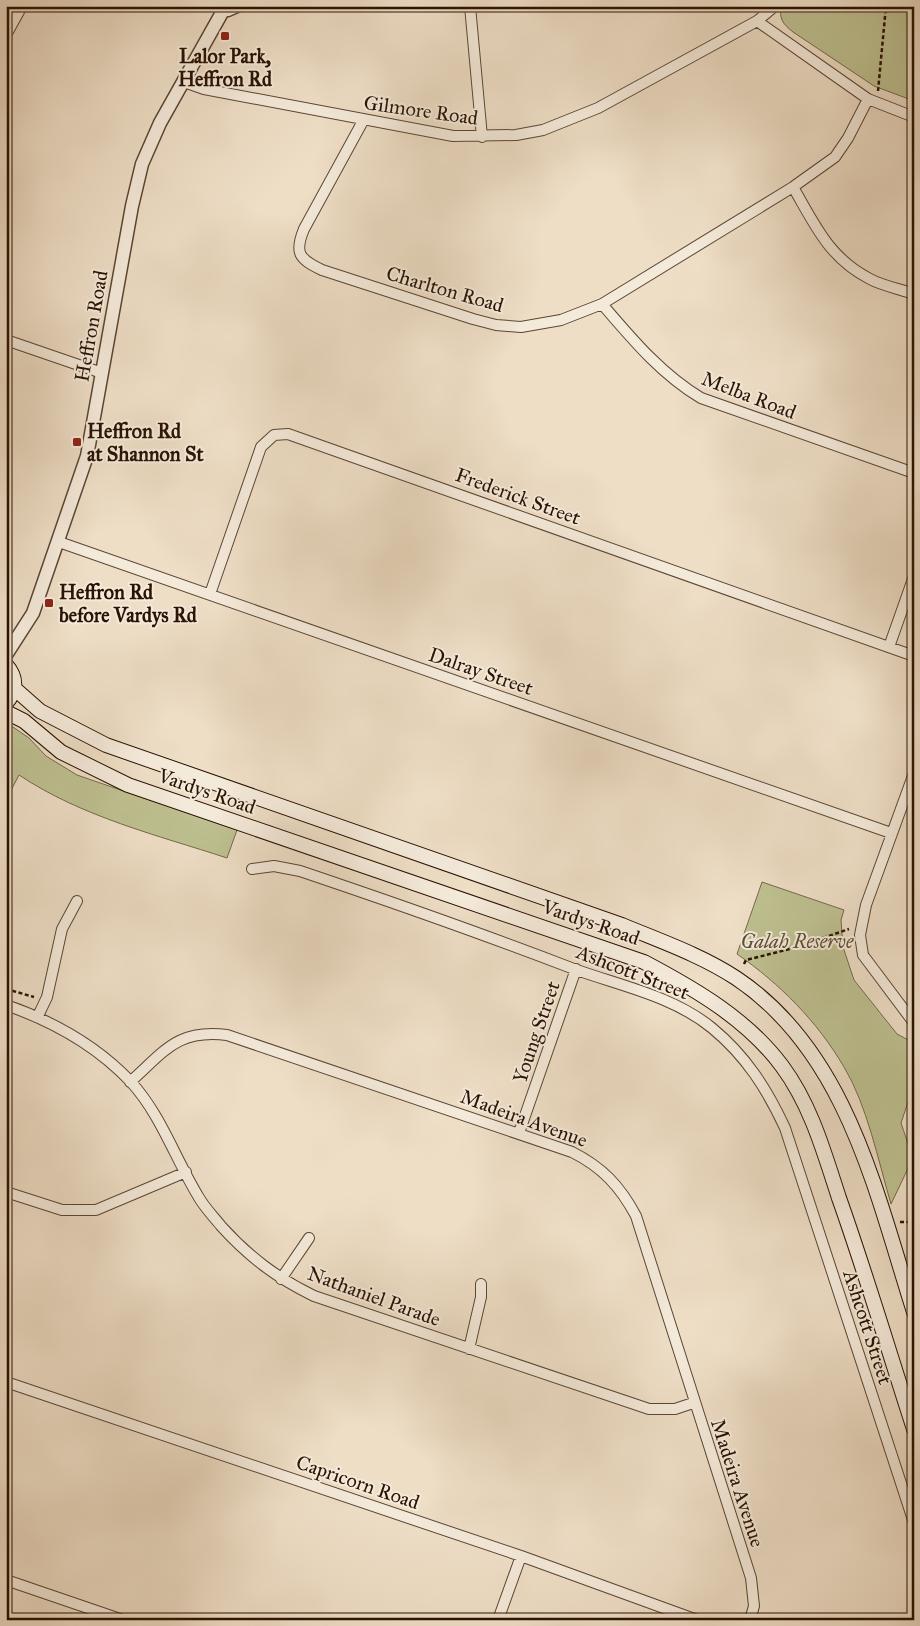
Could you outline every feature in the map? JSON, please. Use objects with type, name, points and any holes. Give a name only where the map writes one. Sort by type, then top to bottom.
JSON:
[{"type":"main road","points":[[6,665],[14,678],[15,689],[6,703]]},
{"type":"main road","name":"Vardys Road","points":[[15,689],[40,711],[120,750],[622,925],[688,952],[735,978],[784,1020],[817,1059],[838,1094],[869,1172],[914,1312]]},
{"type":"main road","name":"Vardys Road","points":[[6,712],[24,721],[62,752],[128,785],[644,962],[691,987],[749,1029],[782,1066],[810,1113],[852,1233],[914,1429]]},
{"type":"street","points":[[6,35],[22,6]]},
{"type":"street","points":[[222,8],[232,10],[237,6]]},
{"type":"street","points":[[470,6],[482,137]]},
{"type":"street","name":"Gilmore Road","points":[[184,82],[204,89],[453,136],[482,137],[543,130],[568,122],[598,108],[758,21],[775,6]]},
{"type":"street","name":"Heffron Road","points":[[6,655],[33,613],[87,456],[132,206],[142,164],[160,123],[184,82],[222,8]]},
{"type":"street","points":[[758,21],[872,101],[914,117]]},
{"type":"street","name":"Charlton Road","points":[[363,120],[299,241],[299,253],[307,263],[322,270],[496,325],[521,327],[562,320],[602,304],[793,186],[835,157],[872,101]]},
{"type":"street","points":[[793,186],[824,240],[837,257],[872,280],[914,294]]},
{"type":"street","name":"Melba Road","points":[[602,304],[661,370],[701,398],[914,473]]},
{"type":"street","points":[[6,340],[102,373]]},
{"type":"street","name":"Frederick Street","points":[[210,594],[261,447],[274,435],[288,434],[914,656]]},
{"type":"street","name":"Dalray Street","points":[[59,542],[891,833]]},
{"type":"street","points":[[889,647],[914,576]]},
{"type":"street","points":[[914,773],[891,833],[860,926],[863,955],[914,1023]]},
{"type":"street","name":"Ashcott Street","points":[[252,869],[274,866],[300,871],[491,936],[576,970],[685,1009],[712,1028],[738,1052],[760,1078],[785,1128],[914,1523]]},
{"type":"street","points":[[38,1016],[47,997],[62,929],[77,901]]},
{"type":"street","name":"Young Street","points":[[519,1133],[576,970]]},
{"type":"street","name":"Nathaniel Parade","points":[[6,1005],[38,1016],[85,1044],[130,1082],[152,1110],[198,1197],[243,1250],[281,1279],[314,1296],[649,1409],[675,1410],[693,1403]]},
{"type":"street","name":"Madeira Avenue","points":[[130,1082],[175,1042],[186,1036],[198,1033],[227,1035],[519,1133],[572,1152],[590,1161],[620,1189],[636,1216],[693,1403],[750,1578],[754,1606],[750,1620]]},
{"type":"street","points":[[6,1192],[62,1210],[96,1210],[186,1172]]},
{"type":"street","points":[[281,1279],[309,1238]]},
{"type":"street","points":[[469,1349],[480,1303],[481,1284]]},
{"type":"street","name":"Capricorn Road","points":[[6,1382],[521,1556],[697,1620]]},
{"type":"street","points":[[498,1620],[521,1556]]},
{"type":"street","points":[[6,1580],[123,1620]]},
{"type":"path","points":[[872,101],[879,88],[886,6]]},
{"type":"path","points":[[744,964],[746,960],[794,948],[860,926]]},
{"type":"path","points":[[6,989],[34,998]]},
{"type":"path","points":[[892,1222],[914,1222]]},
{"type":"green space","points":[[781,6],[914,6],[914,101],[874,86],[793,32],[782,21]]},
{"type":"green space","points":[[6,726],[13,727],[29,738],[46,756],[77,775],[237,830],[227,858],[94,814],[43,790],[19,775],[6,800]]},
{"type":"green space","name":"Galah Reserve","points":[[762,882],[844,910],[841,920],[843,947],[854,980],[897,1034],[914,1043],[914,1084],[901,1123],[913,1158],[891,1204],[866,1115],[844,1067],[822,1034],[796,1004],[768,978],[737,954]]},
{"type":"place","name":"Lalor Park, Heffron Rd","points":[[225,36]]},
{"type":"place","name":"Heffron Rd at Shannon St","points":[[77,442]]},
{"type":"place","name":"Heffron Rd before Vardys Rd","points":[[49,603]]}]
